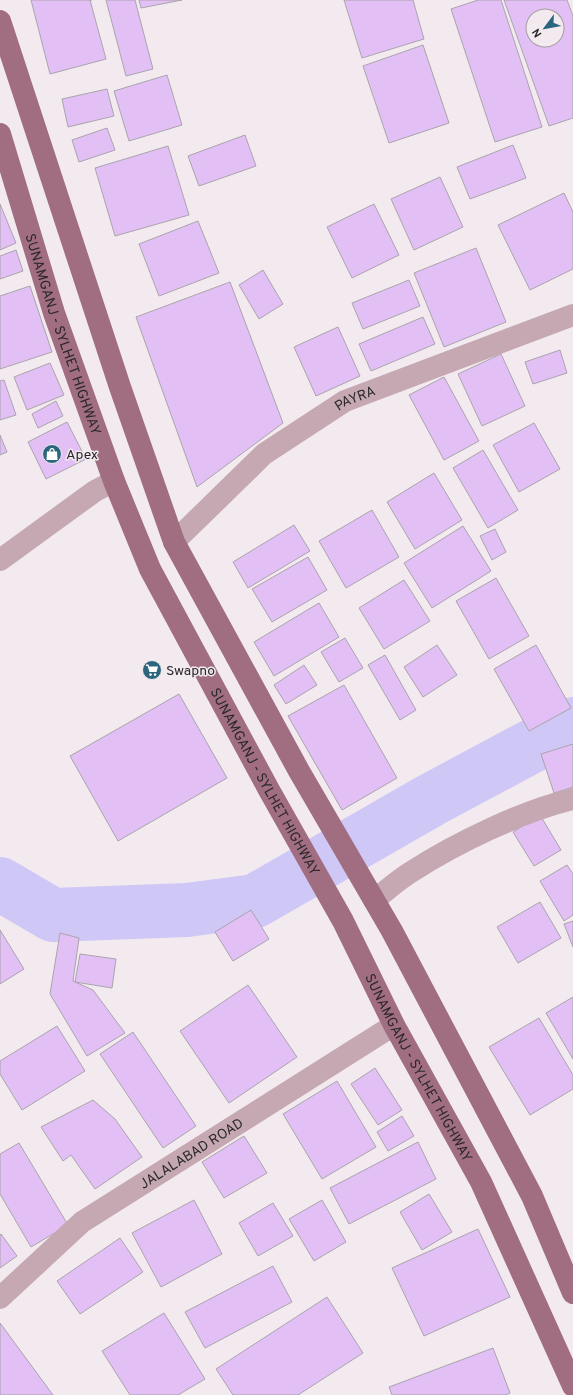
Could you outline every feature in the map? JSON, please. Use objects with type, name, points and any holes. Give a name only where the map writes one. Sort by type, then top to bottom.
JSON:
[{"type":"main road","points":[[0,21],[120,387],[174,542],[299,771],[374,900],[532,1196],[573,1293]]},
{"type":"main road","name":"SUNAMGANJ - SYLHET HIGHWAY","points":[[0,134],[54,313],[114,481],[150,569],[269,790],[343,921],[394,1025],[481,1182],[573,1386]]},
{"type":"street","name":"PAYRA","points":[[174,542],[264,454],[346,401],[573,315]]},
{"type":"street","points":[[0,560],[95,491],[114,481]]},
{"type":"street","points":[[374,900],[411,872],[468,840],[530,812],[573,798]]},
{"type":"street","name":"JALALABAD ROAD","points":[[0,1298],[82,1222],[394,1025]]},
{"type":"building","points":[[31,0],[90,0],[106,59],[50,74]]},
{"type":"building","points":[[106,0],[135,0],[153,69],[126,76]]},
{"type":"building","points":[[139,0],[182,0],[141,8]]},
{"type":"building","points":[[344,0],[413,0],[424,39],[362,58]]},
{"type":"building","points":[[478,0],[501,0],[542,127],[495,142],[451,9]]},
{"type":"building","points":[[504,0],[567,0],[573,16],[573,118],[549,126]]},
{"type":"building","points":[[423,45],[449,123],[389,143],[363,66]]},
{"type":"building","points":[[167,75],[182,125],[129,141],[114,91]]},
{"type":"building","points":[[107,89],[114,116],[68,127],[62,99]]},
{"type":"building","points":[[107,128],[115,150],[79,162],[72,140]]},
{"type":"building","points":[[245,135],[256,166],[199,186],[188,156]]},
{"type":"building","points":[[513,145],[526,178],[470,199],[457,167]]},
{"type":"building","points":[[168,146],[189,215],[115,236],[95,168]]},
{"type":"building","points":[[440,177],[463,227],[414,250],[391,199]]},
{"type":"building","points":[[564,193],[573,212],[573,269],[530,290],[498,225]]},
{"type":"building","points":[[0,204],[16,243],[0,250]]},
{"type":"building","points":[[374,204],[399,255],[352,278],[327,227]]},
{"type":"building","points":[[198,221],[219,273],[159,296],[139,244]]},
{"type":"building","points":[[476,248],[506,322],[444,347],[414,273]]},
{"type":"building","points":[[16,250],[23,271],[0,279],[0,256]]},
{"type":"building","points":[[263,270],[283,304],[259,319],[239,285]]},
{"type":"building","points":[[409,280],[420,306],[363,329],[352,303]]},
{"type":"building","points":[[230,282],[283,423],[197,487],[136,317]]},
{"type":"building","points":[[30,286],[52,352],[0,369],[0,296]]},
{"type":"building","points":[[423,317],[435,344],[371,371],[359,344]]},
{"type":"building","points":[[338,327],[360,376],[316,396],[294,347]]},
{"type":"building","points":[[560,350],[567,373],[533,384],[525,362]]},
{"type":"building","points":[[501,354],[525,406],[482,426],[458,374]]},
{"type":"building","points":[[50,363],[64,395],[27,410],[14,377]]},
{"type":"building","points":[[444,377],[479,441],[444,460],[409,395]]},
{"type":"building","points":[[4,380],[16,415],[0,420],[0,381]]},
{"type":"building","points":[[56,401],[63,416],[38,428],[32,414]]},
{"type":"building","points":[[67,422],[86,459],[46,479],[28,442]]},
{"type":"building","points":[[534,423],[560,469],[519,492],[493,445]]},
{"type":"building","points":[[0,435],[7,452],[0,455]]},
{"type":"building","points":[[483,450],[518,510],[488,528],[453,468]]},
{"type":"building","points":[[434,473],[462,520],[415,549],[387,502]]},
{"type":"building","points":[[372,510],[399,557],[346,588],[319,541]]},
{"type":"building","points":[[294,525],[310,551],[248,588],[233,562]]},
{"type":"building","points":[[463,526],[491,571],[432,608],[404,563]]},
{"type":"building","points":[[495,529],[506,552],[492,560],[480,536]]},
{"type":"building","points":[[308,557],[327,590],[272,622],[252,589]]},
{"type":"building","points":[[496,578],[529,636],[489,659],[456,601]]},
{"type":"building","points":[[404,580],[430,621],[384,649],[359,608]]},
{"type":"building","points":[[319,603],[339,637],[274,676],[254,642]]},
{"type":"building","points":[[345,638],[363,668],[339,682],[321,652]]},
{"type":"building","points":[[437,645],[457,675],[423,697],[404,667]]},
{"type":"building","points":[[536,645],[571,708],[529,731],[494,669]]},
{"type":"building","points":[[385,655],[416,710],[400,720],[368,665]]},
{"type":"building","points":[[304,665],[317,685],[286,704],[274,685]]},
{"type":"building","points":[[344,685],[397,778],[342,810],[288,716]]},
{"type":"building","points":[[179,694],[227,778],[118,841],[70,756]]},
{"type":"building","points":[[573,744],[573,787],[554,793],[541,754]]},
{"type":"building","points":[[540,815],[561,850],[534,866],[513,832]]},
{"type":"building","points":[[567,865],[573,874],[573,915],[564,921],[540,881]]},
{"type":"building","points":[[540,902],[561,938],[518,963],[497,927]]},
{"type":"building","points":[[251,910],[269,939],[233,961],[215,932]]},
{"type":"building","points":[[573,921],[573,947],[564,924]]},
{"type":"building","points":[[0,930],[24,969],[0,984]]},
{"type":"building","points":[[60,933],[79,938],[73,981],[93,990],[125,1033],[87,1056],[50,994]]},
{"type":"building","points":[[80,954],[116,959],[112,988],[75,982]]},
{"type":"building","points":[[248,985],[297,1057],[229,1103],[180,1031]]},
{"type":"building","points":[[573,997],[573,1059],[546,1013]]},
{"type":"building","points":[[539,1018],[573,1075],[573,1089],[530,1115],[489,1047]]},
{"type":"building","points":[[57,1026],[85,1071],[22,1110],[0,1074],[0,1061]]},
{"type":"building","points":[[133,1032],[196,1126],[163,1148],[100,1054]]},
{"type":"building","points":[[375,1068],[402,1110],[378,1125],[351,1084]]},
{"type":"building","points":[[337,1081],[376,1147],[322,1179],[283,1114]]},
{"type":"building","points":[[93,1100],[115,1119],[142,1157],[95,1189],[71,1155],[63,1161],[41,1127]]},
{"type":"building","points":[[402,1116],[414,1136],[388,1151],[377,1132]]},
{"type":"building","points":[[244,1136],[267,1173],[224,1198],[202,1162]]},
{"type":"building","points":[[418,1142],[436,1179],[349,1224],[330,1188]]},
{"type":"building","points":[[19,1143],[68,1225],[31,1247],[0,1194],[0,1154]]},
{"type":"building","points":[[429,1194],[452,1232],[422,1250],[400,1212]]},
{"type":"building","points":[[194,1200],[222,1254],[161,1287],[132,1233]]},
{"type":"building","points":[[322,1200],[346,1242],[314,1261],[289,1219]]},
{"type":"building","points":[[273,1203],[293,1236],[258,1256],[239,1223]]},
{"type":"building","points":[[478,1229],[510,1297],[424,1336],[392,1268]]},
{"type":"building","points":[[1,1234],[17,1256],[0,1268],[0,1235]]},
{"type":"building","points":[[120,1238],[143,1272],[80,1314],[57,1281]]},
{"type":"building","points":[[273,1266],[292,1302],[205,1348],[185,1312]]},
{"type":"building","points":[[327,1297],[363,1353],[298,1395],[233,1395],[216,1369]]},
{"type":"building","points":[[164,1313],[205,1379],[178,1395],[130,1395],[102,1351]]},
{"type":"building","points":[[0,1323],[53,1395],[0,1395]]},
{"type":"building","points":[[493,1348],[510,1393],[505,1395],[392,1395],[389,1387]]},
{"type":"waterway","points":[[0,884],[53,915],[187,910],[255,901],[431,800],[573,724]]},
{"type":"place","name":"Apex","points":[[52,454]]},
{"type":"place","name":"Swapno","points":[[152,670]]}]
